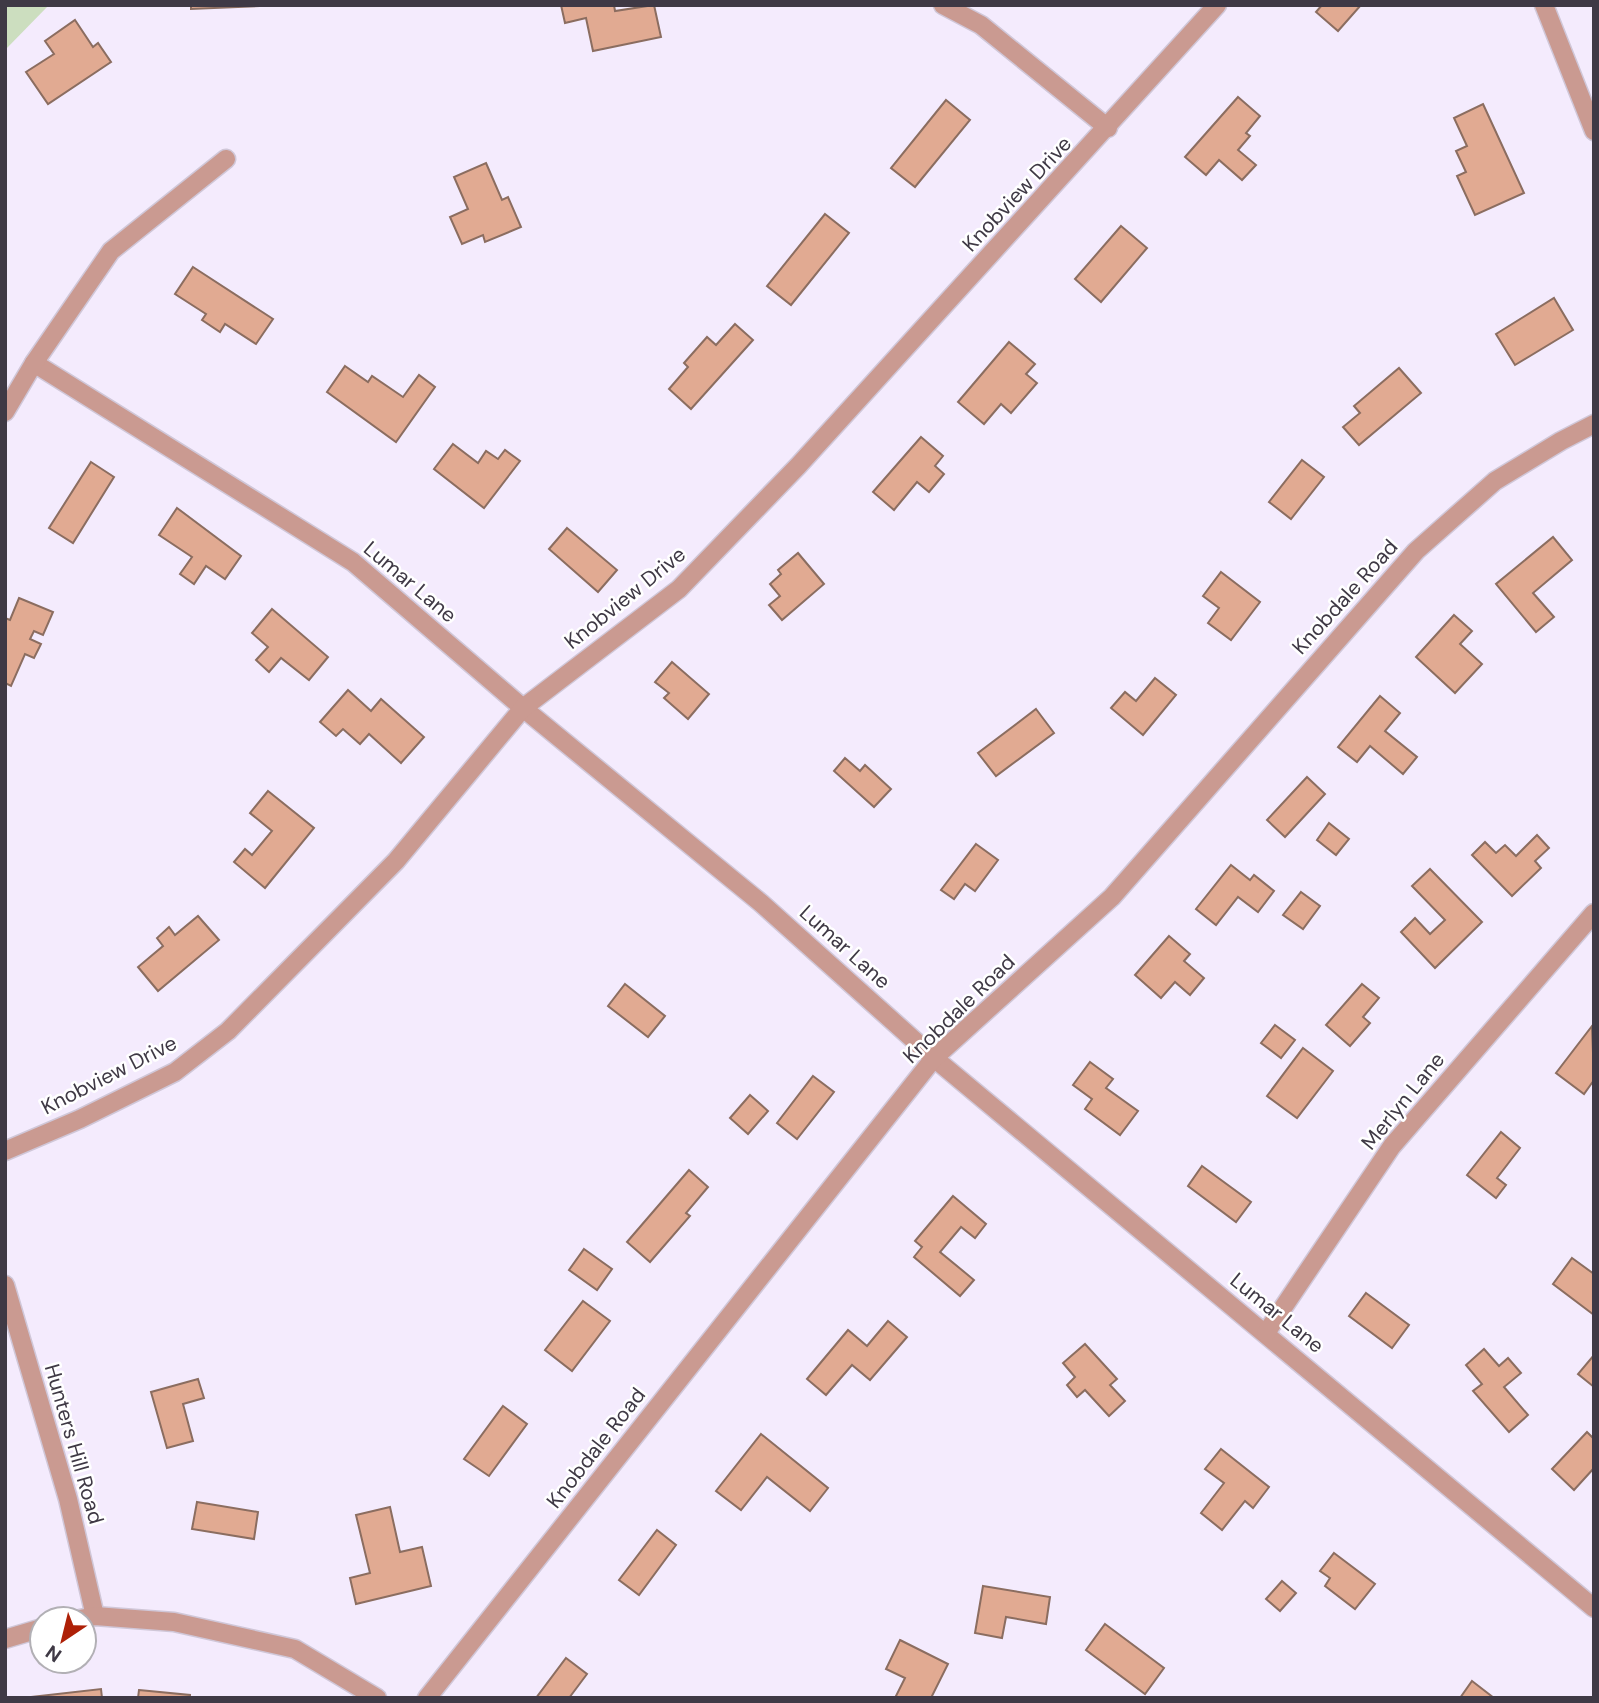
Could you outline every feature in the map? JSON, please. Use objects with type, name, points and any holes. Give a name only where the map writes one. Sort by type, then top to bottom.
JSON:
[{"type":"street","points":[[943,5],[981,25],[1108,128]]},
{"type":"street","name":"Knobview Drive","points":[[5,1151],[80,1119],[175,1072],[228,1031],[396,862],[523,708],[679,589],[798,466],[1217,5]]},
{"type":"street","points":[[1544,5],[1594,131]]},
{"type":"street","points":[[5,412],[34,363],[111,251],[226,159]]},
{"type":"street","name":"Lumar Lane","points":[[34,363],[353,562],[523,708],[761,903],[934,1058],[1593,1606]]},
{"type":"street","name":"Knobdale Road","points":[[427,1698],[934,1058],[1112,897],[1416,551],[1495,481],[1594,424]]},
{"type":"street","name":"Merlyn Lane","points":[[1266,1333],[1392,1146],[1594,913]]},
{"type":"street","name":"Hunters Hill Road","points":[[5,1285],[68,1499],[86,1605]]},
{"type":"street","points":[[98,1618],[174,1622],[295,1649],[377,1698]]},
{"type":"street","points":[[5,1639],[28,1632]]},
{"type":"green space","points":[[5,5],[49,5],[5,50]]},
{"type":"building","points":[[191,5],[259,5],[259,6],[191,9]]},
{"type":"building","points":[[561,5],[614,5],[615,11],[654,5],[661,37],[593,51],[586,18],[565,23]]},
{"type":"building","points":[[1322,5],[1361,5],[1338,31],[1316,12]]},
{"type":"building","points":[[75,20],[93,47],[98,43],[111,62],[48,104],[26,72],[54,54],[45,41]]},
{"type":"building","points":[[1238,97],[1260,116],[1246,133],[1250,136],[1238,150],[1256,165],[1242,180],[1219,160],[1206,175],[1185,157]]},
{"type":"building","points":[[946,100],[970,120],[915,187],[891,168]]},
{"type":"building","points":[[1483,104],[1524,193],[1475,215],[1457,176],[1466,172],[1456,151],[1467,146],[1454,118]]},
{"type":"building","points":[[486,163],[502,200],[508,197],[521,227],[485,242],[483,235],[462,244],[450,217],[468,209],[454,177]]},
{"type":"building","points":[[825,214],[849,233],[791,305],[767,286]]},
{"type":"building","points":[[1121,226],[1147,248],[1101,302],[1075,279]]},
{"type":"building","points":[[193,267],[273,319],[256,344],[225,324],[220,332],[202,320],[206,314],[175,294]]},
{"type":"building","points":[[1554,298],[1573,330],[1515,365],[1496,334]]},
{"type":"building","points":[[735,324],[753,340],[691,409],[669,389],[688,367],[684,363],[707,337],[716,345]]},
{"type":"building","points":[[1009,342],[1035,364],[1026,374],[1037,383],[1011,413],[1001,404],[984,424],[958,402]]},
{"type":"building","points":[[345,366],[368,382],[372,376],[403,397],[419,375],[435,387],[396,442],[327,392]]},
{"type":"building","points":[[1399,368],[1421,393],[1359,445],[1343,427],[1360,413],[1354,406]]},
{"type":"building","points":[[921,437],[943,456],[935,466],[944,474],[929,492],[917,482],[894,510],[873,492]]},
{"type":"building","points":[[453,444],[478,463],[486,451],[498,459],[505,450],[520,461],[484,508],[434,469]]},
{"type":"building","points":[[1302,460],[1324,477],[1291,519],[1269,502]]},
{"type":"building","points":[[91,462],[114,477],[73,543],[49,528]]},
{"type":"building","points":[[177,508],[241,556],[225,579],[206,566],[194,584],[180,574],[192,557],[159,535]]},
{"type":"building","points":[[567,528],[617,570],[598,592],[549,549]]},
{"type":"building","points":[[1553,537],[1572,560],[1533,593],[1554,617],[1536,632],[1496,584]]},
{"type":"building","points":[[798,553],[824,584],[782,620],[769,605],[780,596],[770,584],[781,574],[778,570]]},
{"type":"building","points":[[1221,572],[1260,602],[1231,640],[1208,623],[1219,608],[1203,596]]},
{"type":"building","points":[[19,598],[53,612],[43,635],[34,631],[30,639],[41,644],[34,658],[25,654],[11,686],[5,683],[5,618],[10,620]]},
{"type":"building","points":[[272,609],[328,657],[309,680],[281,658],[269,672],[256,660],[268,647],[252,633]]},
{"type":"building","points":[[1454,615],[1472,631],[1460,644],[1482,664],[1455,693],[1416,657]]},
{"type":"building","points":[[672,662],[709,694],[688,719],[664,698],[669,693],[655,682]]},
{"type":"building","points":[[1155,678],[1176,695],[1143,735],[1111,708],[1125,692],[1136,701]]},
{"type":"building","points":[[348,690],[371,711],[381,699],[424,737],[401,763],[369,734],[360,744],[343,729],[336,736],[320,722]]},
{"type":"building","points":[[1380,696],[1400,713],[1385,731],[1417,757],[1403,774],[1370,746],[1357,762],[1338,747]]},
{"type":"building","points":[[1036,709],[1054,733],[996,776],[978,753]]},
{"type":"building","points":[[6,731],[6,796],[5,796]]},
{"type":"building","points":[[845,758],[860,771],[865,765],[891,789],[874,807],[834,771]]},
{"type":"building","points":[[1307,777],[1325,794],[1285,837],[1267,820]]},
{"type":"building","points":[[268,791],[314,828],[265,888],[234,862],[245,849],[252,855],[272,831],[250,813]]},
{"type":"building","points":[[1329,823],[1349,839],[1336,855],[1317,840]]},
{"type":"building","points":[[1537,835],[1549,848],[1535,861],[1541,868],[1512,896],[1472,855],[1485,842],[1496,853],[1505,845],[1516,856]]},
{"type":"building","points":[[976,844],[998,860],[975,891],[965,884],[954,899],[941,890]]},
{"type":"building","points":[[1231,865],[1250,880],[1254,875],[1274,891],[1258,912],[1238,897],[1216,925],[1196,909]]},
{"type":"building","points":[[1430,869],[1482,922],[1435,968],[1401,932],[1415,918],[1430,934],[1445,920],[1412,886]]},
{"type":"building","points":[[1301,892],[1320,906],[1303,929],[1283,915]]},
{"type":"building","points":[[198,916],[219,940],[158,991],[138,967],[163,946],[157,938],[169,927],[175,935]]},
{"type":"building","points":[[1169,936],[1190,954],[1184,961],[1204,978],[1190,995],[1175,982],[1161,998],[1135,975]]},
{"type":"building","points":[[625,984],[665,1016],[648,1037],[608,1006]]},
{"type":"building","points":[[1362,984],[1379,998],[1363,1017],[1370,1023],[1350,1046],[1326,1025]]},
{"type":"building","points":[[1275,1025],[1295,1040],[1281,1058],[1261,1043]]},
{"type":"building","points":[[1592,1026],[1594,1080],[1584,1094],[1556,1073]]},
{"type":"building","points":[[1303,1048],[1333,1071],[1297,1118],[1267,1096]]},
{"type":"building","points":[[1090,1062],[1113,1079],[1106,1088],[1138,1111],[1120,1135],[1085,1109],[1092,1099],[1073,1085]]},
{"type":"building","points":[[813,1076],[834,1092],[797,1139],[777,1123]]},
{"type":"building","points":[[750,1095],[768,1111],[748,1134],[730,1118]]},
{"type":"building","points":[[1501,1132],[1520,1148],[1497,1178],[1506,1185],[1496,1198],[1467,1175]]},
{"type":"building","points":[[1202,1166],[1251,1202],[1236,1222],[1188,1186]]},
{"type":"building","points":[[689,1170],[708,1187],[686,1213],[690,1216],[650,1262],[627,1242]]},
{"type":"building","points":[[953,1196],[986,1224],[975,1238],[961,1227],[940,1252],[974,1280],[960,1296],[914,1257],[922,1247],[915,1241]]},
{"type":"building","points":[[584,1249],[612,1269],[597,1290],[569,1270]]},
{"type":"building","points":[[1572,1258],[1594,1274],[1594,1315],[1553,1284]]},
{"type":"building","points":[[1366,1293],[1409,1325],[1392,1348],[1349,1316]]},
{"type":"building","points":[[583,1301],[610,1321],[572,1371],[545,1350]]},
{"type":"building","points":[[888,1321],[907,1337],[870,1380],[852,1365],[826,1395],[807,1379],[848,1330],[867,1346]]},
{"type":"building","points":[[1085,1344],[1117,1379],[1110,1385],[1125,1401],[1109,1416],[1085,1390],[1077,1397],[1067,1385],[1075,1377],[1063,1363]]},
{"type":"building","points":[[1484,1349],[1499,1366],[1508,1358],[1521,1373],[1504,1387],[1528,1415],[1509,1432],[1473,1391],[1482,1384],[1466,1365]]},
{"type":"building","points":[[1594,1355],[1594,1387],[1578,1374]]},
{"type":"building","points":[[198,1379],[204,1398],[183,1404],[193,1441],[167,1448],[151,1392]]},
{"type":"building","points":[[503,1406],[527,1424],[489,1476],[464,1459]]},
{"type":"building","points":[[1587,1432],[1594,1439],[1594,1468],[1574,1490],[1552,1469]]},
{"type":"building","points":[[761,1434],[828,1488],[810,1511],[767,1477],[741,1510],[716,1491]]},
{"type":"building","points":[[1221,1449],[1269,1487],[1253,1508],[1245,1501],[1222,1530],[1201,1513],[1224,1483],[1205,1469]]},
{"type":"building","points":[[197,1502],[258,1512],[254,1539],[192,1529]]},
{"type":"building","points":[[390,1507],[400,1552],[422,1547],[431,1586],[356,1604],[350,1578],[370,1573],[356,1515]]},
{"type":"building","points":[[657,1530],[676,1545],[639,1595],[619,1580]]},
{"type":"building","points":[[1334,1553],[1375,1584],[1355,1609],[1325,1586],[1330,1578],[1320,1571]]},
{"type":"building","points":[[1282,1581],[1296,1593],[1280,1611],[1266,1599]]},
{"type":"building","points":[[983,1586],[1050,1597],[1046,1624],[1006,1617],[1002,1638],[975,1633]]},
{"type":"building","points":[[1105,1624],[1164,1668],[1145,1694],[1086,1650]]},
{"type":"building","points":[[900,1640],[948,1664],[931,1698],[895,1698],[905,1678],[886,1669]]},
{"type":"building","points":[[566,1658],[587,1674],[569,1698],[536,1698]]},
{"type":"building","points":[[1472,1681],[1494,1698],[1460,1698]]},
{"type":"building","points":[[101,1689],[102,1698],[31,1697]]},
{"type":"building","points":[[139,1690],[190,1695],[190,1698],[138,1698]]}]
